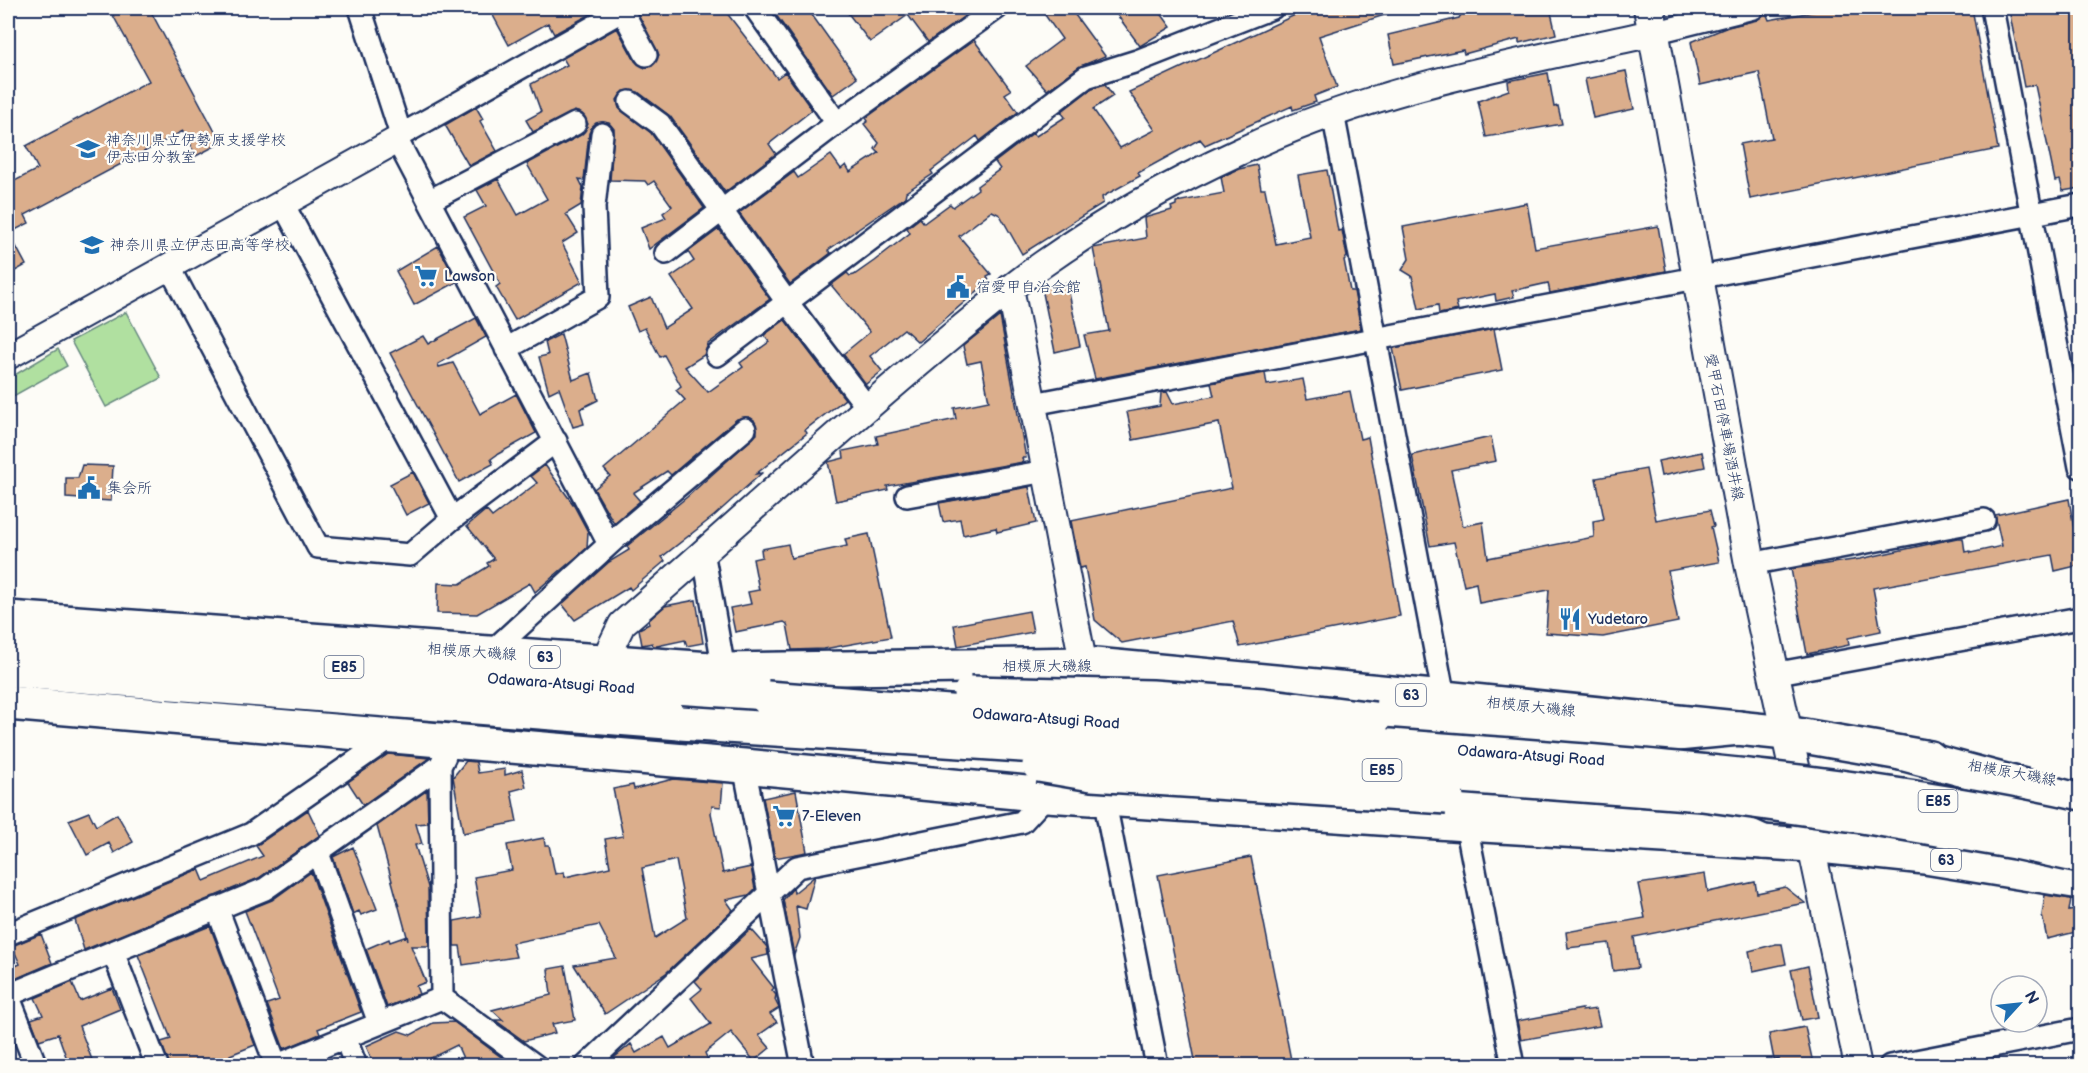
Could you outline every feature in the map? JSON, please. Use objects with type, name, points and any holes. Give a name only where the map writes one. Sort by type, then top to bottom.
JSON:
[{"type":"main road","name":"愛甲石田停車場酒井線","points":[[1651,20],[1750,564],[1785,734],[1811,845]]},
{"type":"main road","name":"相模原大磯線","points":[[8,618],[724,670],[1084,664],[1739,728],[1901,753],[2080,785]]},
{"type":"main road","name":"Odawara-Atsugi Road","points":[[8,640],[680,708],[918,739],[1208,757],[1702,794],[1862,816],[2014,842],[2080,856]]},
{"type":"main road","name":"Odawara-Atsugi Road","points":[[8,670],[680,708],[767,698],[1697,769],[1868,789],[2014,814],[2080,829]]},
{"type":"main road","points":[[767,698],[889,691],[1152,697],[1263,705],[1374,719],[1562,736],[1646,737],[1739,728]]},
{"type":"main road","points":[[8,702],[392,736],[446,754],[744,766],[1047,795],[1462,811]]},
{"type":"main road","points":[[918,739],[980,755],[1092,774],[1462,811]]},
{"type":"main road","points":[[1901,753],[2080,801]]},
{"type":"main road","name":"63","points":[[1462,811],[1724,824],[1763,842],[1925,857],[2080,882]]},
{"type":"street","points":[[360,8],[399,138],[429,201],[609,544]]},
{"type":"street","points":[[755,8],[837,123]]},
{"type":"street","points":[[666,253],[837,123],[997,8]]},
{"type":"street","points":[[717,355],[1086,77],[1137,61],[1272,8]]},
{"type":"street","points":[[604,661],[622,624],[867,407],[1010,288],[1078,240],[1190,176],[1250,147],[1333,113],[1443,78],[1651,20],[1753,8]]},
{"type":"street","points":[[1992,8],[2080,466]]},
{"type":"street","points":[[8,356],[283,204],[625,9],[646,55]]},
{"type":"street","points":[[630,102],[660,124],[787,302],[867,407]]},
{"type":"street","points":[[1333,113],[1444,698]]},
{"type":"street","points":[[429,201],[575,124]]},
{"type":"street","points":[[506,349],[598,297],[594,207],[602,134]]},
{"type":"street","points":[[283,204],[452,519]]},
{"type":"street","points":[[1033,404],[2080,205]]},
{"type":"street","points":[[169,266],[318,547],[410,555],[452,519],[556,441]]},
{"type":"street","points":[[1010,288],[1084,664],[1104,798],[1157,1065]]},
{"type":"street","points":[[490,653],[609,544],[745,429]]},
{"type":"street","points":[[907,496],[947,479],[1046,471]]},
{"type":"street","points":[[1750,564],[1864,550],[1972,527]]},
{"type":"street","points":[[703,551],[724,670]]},
{"type":"street","points":[[1773,674],[2080,618]]},
{"type":"street","points":[[8,934],[251,834],[392,736]]},
{"type":"street","points":[[36,1065],[10,999],[11,994],[265,889],[318,853],[446,754]]},
{"type":"street","points":[[442,998],[446,754]]},
{"type":"street","points":[[744,766],[802,1065]]},
{"type":"street","points":[[586,1065],[797,867],[1022,822],[1047,795]]},
{"type":"street","points":[[1462,811],[1513,1065]]},
{"type":"street","points":[[1811,845],[1858,1065]]},
{"type":"street","points":[[318,853],[379,1023]]},
{"type":"street","points":[[217,908],[276,1065],[442,998]]},
{"type":"street","points":[[112,952],[157,1065]]},
{"type":"street","points":[[442,998],[536,1065]]},
{"type":"street","points":[[1890,1065],[2080,1029]]},
{"type":"street","points":[[345,1037],[356,1065]]},
{"type":"green space","points":[[126,312],[161,378],[106,407],[71,341]]},
{"type":"green space","points":[[58,349],[67,366],[8,399],[8,379]]},
{"type":"building","points":[[109,8],[149,8],[221,143],[196,156],[183,131],[25,215],[29,223],[9,233],[26,265],[8,275],[8,181],[9,184],[38,169],[26,146],[149,81]]},
{"type":"building","points":[[489,8],[602,8],[554,34],[548,23],[509,45]]},
{"type":"building","points":[[640,8],[704,8],[705,10],[723,8],[777,78],[785,72],[812,110],[769,144],[776,154],[725,192],[670,116],[638,92],[624,91],[617,100],[619,108],[651,133],[704,208],[649,249],[641,228],[666,218],[663,213],[672,206],[654,181],[648,185],[645,181],[610,180],[614,129],[609,123],[596,123],[589,133],[584,180],[579,179],[583,187],[581,205],[566,214],[578,233],[562,243],[582,282],[515,320],[496,287],[500,284],[464,217],[486,206],[477,190],[498,179],[518,215],[547,199],[527,164],[581,135],[588,124],[582,114],[575,111],[533,132],[526,120],[541,112],[531,84],[567,65],[563,58],[617,28],[635,61],[645,68],[652,66],[659,55],[638,14]]},
{"type":"building","points":[[771,8],[807,8],[857,78],[833,95]]},
{"type":"building","points":[[844,8],[976,8],[928,42],[908,15],[870,42]]},
{"type":"building","points":[[1040,8],[1070,8],[1105,56],[1079,67],[1047,90],[1026,66],[1062,39]]},
{"type":"building","points":[[1112,8],[1157,8],[1171,27],[1140,46]]},
{"type":"building","points":[[1310,8],[1396,8],[1397,11],[1319,36],[1337,87],[1314,96],[1316,102],[1293,110],[1292,106],[1205,145],[1200,139],[1138,173],[1140,176],[1102,197],[1103,203],[1022,254],[1000,215],[992,211],[959,236],[991,274],[987,276],[989,281],[918,342],[904,329],[870,356],[882,371],[866,384],[843,354],[870,332],[831,285],[847,273],[850,276],[854,275],[874,261],[910,233],[907,228],[920,218],[924,223],[950,204],[953,207],[978,189],[977,186],[1000,169],[995,162],[1033,133],[1036,136],[1065,117],[1061,112],[1092,88],[1105,84],[1113,96],[1093,109],[1120,148],[1155,130],[1129,92]]},
{"type":"building","points":[[1484,8],[1550,8],[1556,34],[1519,43],[1519,39],[1464,54],[1463,50],[1394,64],[1388,35],[1459,18],[1462,13]]},
{"type":"building","points":[[1833,8],[1972,8],[1998,149],[1750,199],[1740,144],[1772,138],[1759,72],[1700,85],[1691,42],[1728,27],[1757,20],[1766,12],[1769,20]]},
{"type":"building","points":[[2023,8],[2034,10],[2080,8],[2080,188],[2063,191],[2060,180],[2055,181],[2035,85],[2024,87],[2009,10]]},
{"type":"building","points":[[974,40],[1011,90],[1005,94],[1018,112],[980,141],[977,136],[931,171],[933,174],[906,192],[905,197],[828,250],[831,253],[790,284],[739,213],[794,172],[798,178],[831,155],[841,169],[846,165],[850,172],[879,153],[875,149],[879,143],[864,124],[868,121],[866,118]]},
{"type":"building","points":[[1626,71],[1634,109],[1593,118],[1585,79]]},
{"type":"building","points":[[1548,73],[1554,107],[1558,106],[1562,124],[1486,137],[1478,101],[1509,90],[1508,81]]},
{"type":"building","points":[[476,107],[483,119],[480,121],[497,151],[469,166],[445,125]]},
{"type":"building","points":[[1257,165],[1261,189],[1265,189],[1276,244],[1310,237],[1298,175],[1327,170],[1338,231],[1342,230],[1347,257],[1344,260],[1350,291],[1354,291],[1361,329],[1095,379],[1084,335],[1109,331],[1093,248],[1146,238],[1144,218],[1172,210],[1171,207],[1176,205],[1176,202],[1224,193],[1221,177],[1239,169]]},
{"type":"building","points":[[1527,203],[1535,248],[1658,226],[1666,271],[1550,293],[1548,283],[1512,291],[1514,297],[1496,301],[1495,294],[1456,302],[1458,310],[1439,314],[1438,305],[1419,309],[1412,276],[1402,270],[1409,259],[1403,227]]},
{"type":"building","points":[[719,229],[770,299],[708,344],[704,355],[685,367],[708,392],[743,367],[740,363],[769,342],[764,335],[785,320],[845,399],[805,430],[807,433],[756,474],[762,473],[714,516],[662,557],[665,561],[631,590],[629,587],[575,620],[562,604],[609,562],[629,550],[627,546],[687,497],[757,434],[754,420],[749,417],[737,419],[671,475],[667,471],[633,493],[640,501],[614,523],[594,489],[610,476],[604,469],[685,400],[676,390],[681,386],[664,355],[660,357],[645,328],[638,331],[628,307],[651,297],[664,328],[693,309],[671,277],[694,261],[688,252]]},
{"type":"building","name":"Lawson","points":[[438,246],[457,282],[414,305],[396,271]]},
{"type":"building","points":[[1067,283],[1080,346],[1055,352],[1042,288]]},
{"type":"building","points":[[1000,316],[1026,458],[1022,458],[1023,462],[887,486],[888,490],[836,501],[828,462],[844,458],[843,451],[878,444],[876,436],[956,419],[954,408],[989,401],[981,361],[967,364],[963,346]]},
{"type":"building","points":[[476,318],[486,337],[438,364],[439,367],[453,363],[480,414],[516,394],[536,433],[491,459],[493,464],[459,482],[390,353],[423,336],[428,344]]},
{"type":"building","points":[[1494,329],[1502,370],[1402,390],[1393,348]]},
{"type":"building","points":[[561,334],[573,380],[591,373],[598,400],[580,409],[584,424],[573,427],[559,388],[549,393],[539,357],[548,355],[545,342]]},
{"type":"building","points":[[1265,373],[1267,385],[1303,379],[1307,399],[1350,391],[1360,439],[1368,437],[1400,616],[1240,647],[1233,621],[1122,643],[1095,620],[1085,567],[1080,568],[1071,521],[1232,488],[1219,423],[1133,440],[1127,412],[1160,406],[1161,393],[1167,392],[1173,404],[1214,396],[1211,383]]},
{"type":"building","points":[[1491,437],[1496,461],[1451,470],[1463,526],[1483,522],[1488,558],[1594,537],[1593,521],[1604,519],[1596,478],[1646,469],[1656,520],[1710,510],[1714,526],[1711,527],[1719,562],[1668,571],[1678,622],[1603,637],[1546,633],[1549,590],[1479,603],[1476,583],[1464,586],[1454,542],[1430,546],[1412,455]]},
{"type":"building","points":[[1702,452],[1705,467],[1661,476],[1658,461]]},
{"type":"building","name":"集会所","points":[[82,465],[113,466],[111,501],[66,498],[66,478],[78,478]]},
{"type":"building","points":[[545,465],[573,504],[588,532],[587,548],[535,592],[530,583],[477,614],[437,613],[438,583],[460,584],[489,566],[487,563],[494,559],[467,526],[486,510],[492,517],[537,483],[531,476]]},
{"type":"building","points":[[413,472],[429,503],[406,515],[390,484]]},
{"type":"building","points":[[1029,487],[1036,523],[997,532],[996,528],[963,535],[960,519],[943,522],[939,503]]},
{"type":"building","points":[[2069,499],[2080,565],[2055,571],[2052,555],[1873,588],[1881,631],[1848,638],[1849,645],[1807,654],[1791,569],[1860,559],[1957,538],[1963,538],[1965,552],[1970,551],[1971,553],[2002,546],[1995,515]]},
{"type":"building","points":[[869,534],[891,637],[824,649],[792,650],[787,624],[784,622],[735,632],[730,608],[751,604],[748,592],[759,590],[753,559],[762,557],[761,549],[788,544],[791,558],[847,546],[845,539]]},
{"type":"building","points":[[696,600],[703,643],[687,646],[685,640],[657,646],[653,646],[652,643],[642,645],[639,629],[649,624],[648,621],[665,606]]},
{"type":"building","points":[[1029,611],[1033,632],[958,646],[954,625]]},
{"type":"building","points":[[388,754],[429,758],[363,805],[348,782]]},
{"type":"building","points":[[466,761],[476,762],[478,773],[505,769],[505,775],[522,770],[526,787],[511,791],[517,822],[463,833],[453,777]]},
{"type":"building","points":[[673,779],[723,783],[721,807],[712,806],[711,813],[723,873],[751,867],[755,889],[749,895],[726,900],[733,910],[666,973],[605,1014],[574,965],[616,958],[599,925],[512,943],[516,957],[463,965],[460,946],[454,946],[454,921],[481,916],[474,877],[512,870],[507,845],[544,838],[545,845],[549,845],[555,874],[564,872],[565,877],[610,867],[605,839],[623,836],[613,789],[633,785],[634,789]],"holes":[[[676,860],[687,918],[655,938],[642,868]]]},
{"type":"building","points":[[427,790],[428,823],[416,824],[422,844],[415,845],[428,887],[429,946],[411,946],[426,982],[416,986],[419,994],[387,1007],[366,949],[389,939],[390,942],[407,936],[377,826]]},
{"type":"building","points":[[796,791],[807,852],[775,858],[763,798]]},
{"type":"building","points":[[308,810],[320,835],[259,878],[84,950],[75,920],[199,869],[204,881],[263,856],[256,846]]},
{"type":"building","points":[[89,812],[96,826],[117,814],[133,842],[114,853],[109,843],[87,855],[69,820]]},
{"type":"building","points":[[353,847],[377,909],[361,915],[359,911],[353,914],[333,857]]},
{"type":"building","points":[[1251,857],[1292,1065],[1196,1065],[1158,875]]},
{"type":"building","points":[[311,872],[361,1012],[318,1029],[320,1034],[284,1049],[267,1004],[279,1000],[245,911],[272,900]]},
{"type":"building","points":[[1705,874],[1708,892],[1755,882],[1757,893],[1785,887],[1805,903],[1634,937],[1638,968],[1613,971],[1609,943],[1568,948],[1566,932],[1645,918],[1638,884]]},
{"type":"building","points":[[815,876],[806,909],[796,906],[800,938],[794,955],[783,900],[793,888],[794,893]]},
{"type":"building","points":[[2045,895],[2071,899],[2069,911],[2080,909],[2080,931],[2047,939],[2042,915]]},
{"type":"building","points":[[210,926],[255,1045],[230,1055],[234,1065],[169,1065],[161,1042],[171,1039],[138,955]]},
{"type":"building","points":[[751,929],[767,947],[768,955],[751,959],[774,988],[772,990],[776,995],[775,1000],[779,1008],[770,1014],[777,1022],[759,1035],[770,1048],[754,1061],[731,1032],[705,1053],[710,1065],[605,1065],[631,1044],[636,1053],[664,1037],[670,1048],[711,1024],[691,998],[702,989],[695,981]]},
{"type":"building","points":[[41,934],[52,963],[8,982],[8,969],[20,964],[12,946]]},
{"type":"building","points":[[1782,944],[1786,964],[1753,971],[1749,951]]},
{"type":"building","points":[[565,966],[575,1020],[552,1024],[555,1033],[524,1041],[495,1020],[503,1020],[492,1010],[551,995],[548,969]]},
{"type":"building","points":[[1808,966],[1818,1017],[1802,1020],[1791,970]]},
{"type":"building","points":[[72,982],[80,1001],[112,988],[120,1009],[79,1026],[94,1065],[69,1065],[58,1034],[39,1040],[31,1019],[43,1015],[35,998]]},
{"type":"building","points":[[1582,1009],[1582,1011],[1596,1009],[1600,1026],[1521,1040],[1517,1021]]},
{"type":"building","points":[[454,1022],[505,1060],[508,1065],[466,1065],[457,1045],[417,1065],[374,1065],[366,1046],[399,1031],[411,1035],[433,1023]]},
{"type":"building","points":[[1805,1027],[1813,1063],[1780,1065],[1779,1059],[1774,1060],[1769,1034]]},
{"type":"place","name":"神奈川県立伊勢原支援学校 伊志田分教室","points":[[88,149]]},
{"type":"place","name":"神奈川県立伊志田高等学校","points":[[92,245]]},
{"type":"place","name":"Lawson","points":[[426,276]]},
{"type":"place","name":"宿愛甲自治会館","points":[[958,287]]},
{"type":"place","name":"集会所","points":[[89,488]]},
{"type":"place","name":"Yudetaro","points":[[1570,619]]},
{"type":"place","name":"7-Eleven","points":[[784,816]]}]
